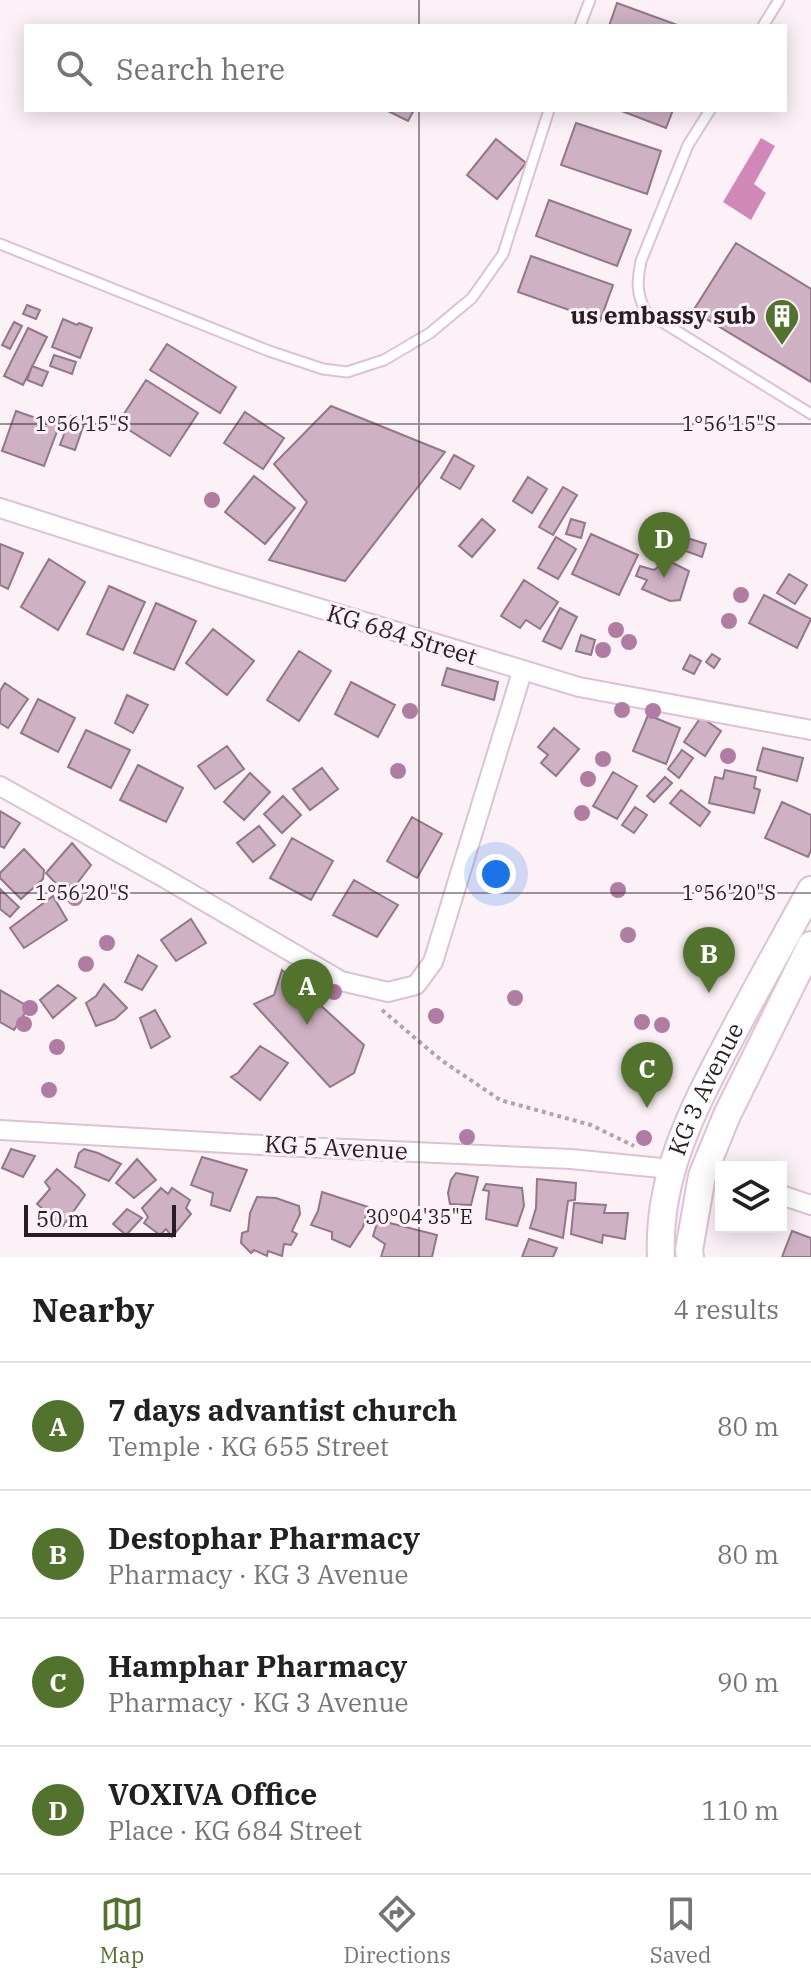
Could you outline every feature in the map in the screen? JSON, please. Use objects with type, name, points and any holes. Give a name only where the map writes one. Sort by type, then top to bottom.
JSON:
[{"type":"main road","name":"KG 3 Avenue","points":[[661,1257],[660,1232],[671,1169],[696,1103],[811,890]]},
{"type":"main road","name":"KG 3 Avenue","points":[[690,1257],[689,1250],[712,1178],[727,1115],[811,945]]},
{"type":"street","name":"KG 684 Street","points":[[0,508],[522,672],[579,687],[811,730]]},
{"type":"street","points":[[0,786],[341,981],[388,992],[416,985],[433,962],[522,672]]},
{"type":"street","name":"KG 5 Avenue","points":[[0,1130],[571,1159],[671,1169]]},
{"type":"street","points":[[787,1197],[811,1205]]},
{"type":"lane","points":[[581,24],[590,0]]},
{"type":"lane","points":[[764,24],[779,0]]},
{"type":"lane","points":[[0,244],[269,351],[323,369],[347,372],[384,360],[430,333],[472,298],[503,254],[548,112]]},
{"type":"lane","points":[[709,112],[688,145],[641,261],[637,280],[639,299],[646,312],[811,414]]},
{"type":"path","points":[[380,1008],[441,1060],[500,1100],[591,1125],[636,1147]]},
{"type":"shaded area","points":[[761,138],[775,146],[754,184],[766,193],[751,220],[723,202]]},
{"type":"building","points":[[617,3],[675,24],[610,24]]},
{"type":"building","points":[[390,112],[413,112],[408,121]]},
{"type":"building","points":[[624,112],[672,112],[666,128]]},
{"type":"building","points":[[576,123],[661,151],[647,194],[561,165]]},
{"type":"building","points":[[496,139],[526,163],[497,199],[467,175]]},
{"type":"building","points":[[549,200],[631,230],[617,266],[536,236]]},
{"type":"building","name":"us embassy sub","points":[[736,243],[811,289],[811,382],[693,311]]},
{"type":"building","points":[[531,256],[613,285],[600,321],[518,292]]},
{"type":"building","points":[[27,305],[40,310],[36,319],[23,314]]},
{"type":"building","points":[[63,319],[92,328],[80,358],[52,347]]},
{"type":"building","points":[[14,322],[22,326],[10,349],[2,345]]},
{"type":"building","points":[[28,328],[47,337],[23,385],[4,376]]},
{"type":"building","points":[[167,344],[236,387],[220,413],[150,370]]},
{"type":"building","points":[[54,355],[76,362],[72,374],[50,366]]},
{"type":"building","points":[[32,366],[48,372],[42,386],[27,380]]},
{"type":"building","points":[[146,380],[198,413],[170,456],[118,423]]},
{"type":"building","points":[[331,406],[445,452],[345,581],[269,560],[307,502],[274,464]]},
{"type":"building","points":[[16,411],[59,426],[44,466],[2,451]]},
{"type":"building","points":[[245,412],[284,438],[263,469],[224,443]]},
{"type":"building","points":[[71,416],[85,421],[75,450],[60,445]]},
{"type":"building","points":[[454,455],[474,466],[460,489],[441,478]]},
{"type":"building","points":[[254,476],[295,508],[265,544],[225,512]]},
{"type":"building","points":[[528,477],[547,489],[532,513],[513,501]]},
{"type":"building","points":[[563,487],[577,495],[553,535],[539,527]]},
{"type":"building","points":[[482,519],[495,530],[472,557],[459,546]]},
{"type":"building","points":[[571,519],[585,523],[581,538],[566,534]]},
{"type":"building","points":[[591,534],[638,555],[619,595],[572,574]]},
{"type":"building","points":[[556,537],[576,549],[558,579],[538,568]]},
{"type":"building","points":[[684,537],[706,544],[702,557],[680,549]]},
{"type":"building","points":[[0,544],[23,553],[8,589],[0,585]]},
{"type":"building","points":[[49,559],[85,582],[58,630],[21,607]]},
{"type":"building","points":[[667,560],[689,571],[680,600],[670,601],[642,589],[647,580],[636,576],[640,566],[654,570]]},
{"type":"building","points":[[789,574],[807,585],[795,604],[777,593]]},
{"type":"building","points":[[524,580],[558,602],[540,629],[526,620],[520,628],[501,616]]},
{"type":"building","points":[[109,586],[145,602],[123,650],[87,634]]},
{"type":"building","points":[[764,595],[811,619],[797,648],[749,623]]},
{"type":"building","points":[[156,603],[196,621],[174,670],[134,653]]},
{"type":"building","points":[[560,608],[577,617],[561,649],[543,641]]},
{"type":"building","points":[[213,629],[254,661],[227,695],[186,663]]},
{"type":"building","points":[[581,635],[595,640],[591,655],[576,651]]},
{"type":"building","points":[[299,651],[331,671],[299,721],[267,700]]},
{"type":"building","points":[[712,654],[720,659],[714,668],[706,662]]},
{"type":"building","points":[[690,655],[701,661],[694,674],[683,669]]},
{"type":"building","points":[[447,668],[498,682],[494,700],[442,685]]},
{"type":"building","points":[[351,682],[395,705],[378,737],[335,714]]},
{"type":"building","points":[[5,683],[28,699],[8,728],[0,723],[0,691]]},
{"type":"building","points":[[127,695],[148,705],[133,733],[115,723]]},
{"type":"building","points":[[38,699],[75,718],[58,752],[21,733]]},
{"type":"building","points":[[648,715],[680,728],[666,764],[633,751]]},
{"type":"building","points":[[701,717],[721,731],[705,756],[684,742]]},
{"type":"building","points":[[554,728],[579,749],[556,776],[541,763],[548,755],[538,747]]},
{"type":"building","points":[[86,730],[130,750],[111,788],[68,767]]},
{"type":"building","points":[[227,746],[244,769],[215,789],[198,766]]},
{"type":"building","points":[[763,748],[803,758],[797,781],[757,770]]},
{"type":"building","points":[[682,750],[693,758],[679,778],[668,769]]},
{"type":"building","points":[[138,765],[183,788],[166,822],[120,800]]},
{"type":"building","points":[[322,768],[338,789],[310,810],[293,789]]},
{"type":"building","points":[[725,770],[756,777],[754,788],[760,790],[754,813],[709,803],[715,777],[723,779]]},
{"type":"building","points":[[613,772],[637,786],[617,819],[593,806]]},
{"type":"building","points":[[250,773],[270,792],[244,820],[224,802]]},
{"type":"building","points":[[665,777],[672,783],[654,802],[647,796]]},
{"type":"building","points":[[681,790],[710,812],[700,826],[670,803]]},
{"type":"building","points":[[283,796],[301,815],[282,833],[264,814]]},
{"type":"building","points":[[782,802],[811,815],[811,850],[808,857],[765,838]]},
{"type":"building","points":[[635,807],[647,815],[634,833],[622,825]]},
{"type":"building","points":[[0,811],[20,823],[4,848],[0,846]]},
{"type":"building","points":[[412,817],[442,834],[417,878],[387,861]]},
{"type":"building","points":[[259,826],[275,845],[253,862],[237,843]]},
{"type":"building","points":[[292,838],[333,861],[311,900],[270,878]]},
{"type":"building","points":[[72,843],[91,865],[72,890],[67,884],[61,889],[46,873]]},
{"type":"building","points":[[24,849],[44,870],[43,879],[21,899],[0,878],[0,873]]},
{"type":"building","points":[[354,880],[398,905],[377,937],[333,915]]},
{"type":"building","points":[[0,889],[19,907],[10,917],[0,909]]},
{"type":"building","points":[[53,896],[67,920],[24,948],[10,928]]},
{"type":"building","points":[[191,919],[206,943],[176,961],[161,940]]},
{"type":"building","points":[[138,955],[157,966],[142,990],[125,982]]},
{"type":"building","points":[[282,970],[364,1045],[354,1073],[330,1087],[254,1004],[274,995]]},
{"type":"building","points":[[104,984],[127,1008],[115,1019],[96,1026],[86,1003],[96,996]]},
{"type":"building","points":[[58,985],[76,998],[53,1018],[40,1000]]},
{"type":"building","points":[[0,990],[29,1007],[14,1030],[0,1022]]},
{"type":"building","points":[[155,1010],[170,1037],[151,1048],[140,1018]]},
{"type":"building","points":[[260,1046],[288,1063],[260,1100],[231,1077]]},
{"type":"building","points":[[11,1149],[35,1156],[23,1177],[2,1168]]},
{"type":"building","points":[[84,1149],[121,1164],[109,1181],[75,1167],[79,1153]]},
{"type":"building","points":[[202,1157],[247,1170],[230,1211],[211,1205],[213,1193],[191,1185]]},
{"type":"building","points":[[137,1159],[156,1180],[134,1198],[116,1183]]},
{"type":"building","points":[[57,1169],[85,1195],[63,1226],[37,1204],[50,1189],[45,1182]]},
{"type":"building","points":[[456,1173],[478,1177],[471,1205],[450,1204],[448,1193]]},
{"type":"building","points":[[537,1179],[576,1183],[575,1200],[568,1201],[563,1238],[530,1228],[536,1208]]},
{"type":"building","points":[[486,1184],[522,1188],[524,1206],[517,1226],[486,1219],[489,1191],[483,1190]]},
{"type":"building","points":[[161,1188],[168,1194],[172,1188],[190,1200],[186,1208],[191,1214],[172,1237],[166,1229],[160,1235],[144,1223],[148,1217],[142,1208]]},
{"type":"building","points":[[322,1192],[368,1207],[363,1227],[350,1247],[332,1239],[332,1232],[311,1225]]},
{"type":"building","points":[[257,1197],[276,1198],[299,1206],[300,1214],[292,1231],[297,1234],[291,1245],[284,1244],[282,1256],[268,1251],[267,1256],[254,1250],[251,1253],[241,1243],[242,1233],[248,1231],[250,1213]]},
{"type":"building","points":[[574,1203],[606,1205],[604,1213],[628,1213],[625,1239],[603,1235],[602,1243],[571,1234]]},
{"type":"building","points":[[127,1209],[142,1218],[126,1235],[113,1224]]},
{"type":"building","points":[[378,1220],[437,1235],[432,1257],[381,1257],[385,1244],[373,1236]]},
{"type":"building","points":[[792,1231],[811,1238],[811,1257],[782,1257]]},
{"type":"building","points":[[529,1239],[557,1248],[553,1257],[522,1257]]},
{"type":"place","name":"us embassy sub","points":[[782,347]]},
{"type":"place","name":"VOXIVA Office","points":[[664,578]]},
{"type":"place","name":"Destophar Pharmacy","points":[[709,993]]},
{"type":"place","name":"7 days advantist church","points":[[307,1025]]},
{"type":"place","name":"Hamphar Pharmacy","points":[[647,1108]]}]
